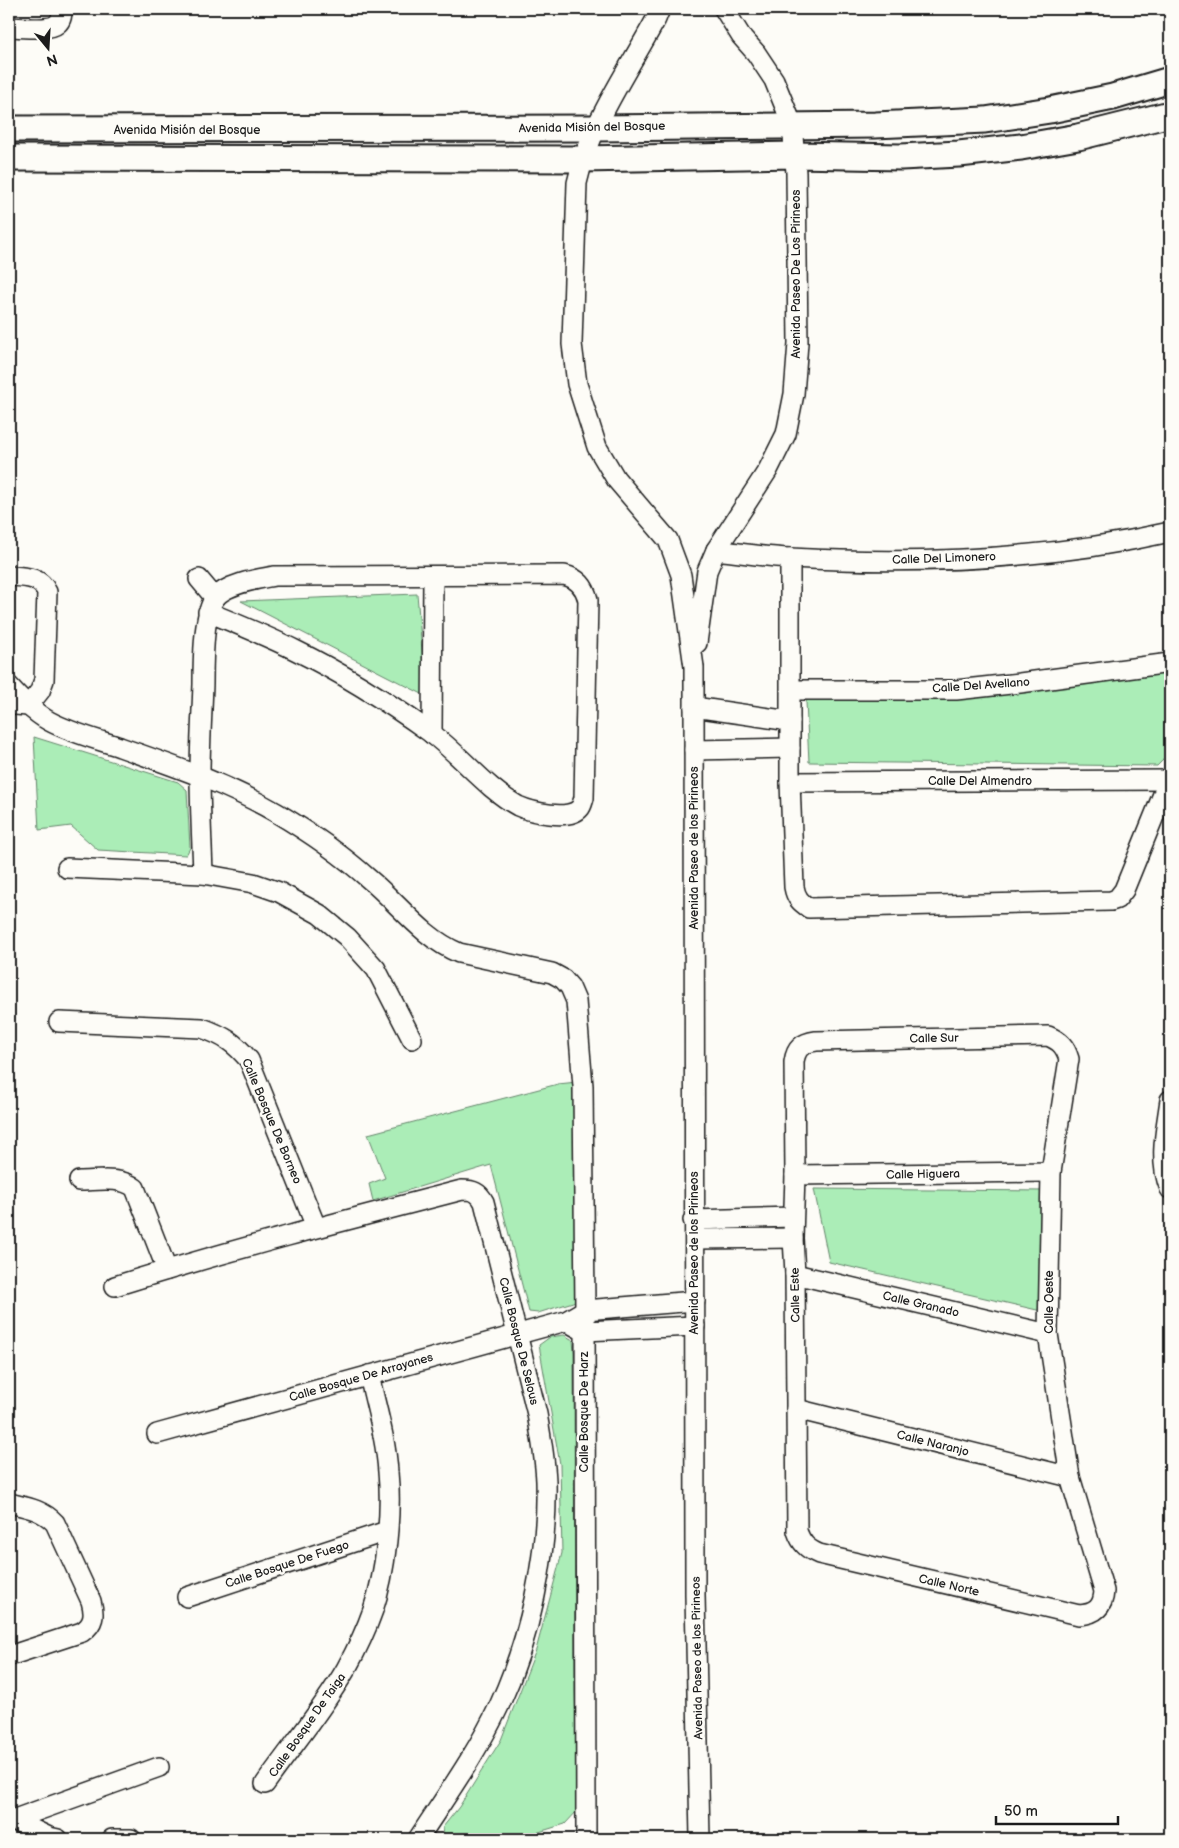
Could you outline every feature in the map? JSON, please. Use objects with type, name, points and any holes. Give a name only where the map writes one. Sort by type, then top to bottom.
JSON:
[{"type":"main road","name":"Avenida Misión del Bosque","points":[[9,129],[597,128],[792,124],[875,125],[985,120],[1050,110],[1113,97],[1170,80]]},
{"type":"main road","points":[[9,158],[582,159],[794,155],[901,157],[959,154],[1078,137],[1170,114]]},
{"type":"street","points":[[9,27],[51,27],[61,19],[62,9]]},
{"type":"street","points":[[660,9],[582,159],[577,183],[572,344],[577,384],[587,417],[602,455],[616,480],[668,540],[681,575],[694,667]]},
{"type":"street","name":"Avenida Paseo De Los Pirineos","points":[[694,667],[707,571],[716,550],[768,470],[786,434],[794,394],[798,343],[792,124],[774,80],[756,53],[741,36],[724,9]]},
{"type":"street","name":"Calle Del Limonero","points":[[716,550],[790,558],[916,560],[997,557],[1072,550],[1130,541],[1170,532]]},
{"type":"street","points":[[790,558],[790,782],[794,887],[800,902],[809,908],[1111,901],[1117,898],[1124,890],[1170,778]]},
{"type":"street","points":[[564,575],[571,577],[584,588],[588,600],[584,798],[580,808],[575,812],[559,816],[540,813],[520,806],[501,794],[432,734],[348,678],[211,605],[227,589],[257,579],[274,576],[564,575]]},
{"type":"street","points":[[9,576],[34,579],[43,585],[47,592],[44,680],[40,691],[28,706]]},
{"type":"street","points":[[432,734],[434,576]]},
{"type":"street","points":[[199,579],[211,605],[203,661],[200,775],[203,874]]},
{"type":"street","name":"Calle Del Avellano","points":[[791,690],[956,690],[1170,663]]},
{"type":"street","name":"Avenida Paseo de los Pirineos","points":[[694,667],[695,1595],[700,1839]]},
{"type":"street","points":[[9,686],[28,706],[49,721],[74,732],[200,775]]},
{"type":"street","points":[[9,704],[28,706]]},
{"type":"street","points":[[694,706],[790,721]]},
{"type":"street","points":[[694,750],[790,748]]},
{"type":"street","name":"Calle Bosque De Harz","points":[[200,775],[276,812],[324,843],[369,879],[431,938],[445,947],[459,953],[552,973],[563,979],[570,987],[576,1001],[582,1086],[585,1310],[586,1839]]},
{"type":"street","name":"Calle Del Almendro","points":[[790,782],[1170,778]]},
{"type":"street","points":[[67,868],[203,874],[253,883],[271,889],[319,914],[347,937],[376,969],[412,1039]]},
{"type":"street","name":"Calle Bosque De Borneo","points":[[59,1022],[202,1028],[223,1036],[237,1046],[248,1060],[316,1227]]},
{"type":"street","name":"Calle Sur","points":[[800,1046],[806,1042],[816,1041],[1048,1036],[1058,1040],[1066,1048]]},
{"type":"street","name":"Calle Este","points":[[800,1046],[795,1054],[794,1062],[795,1175],[792,1238],[795,1274],[798,1531],[803,1544]]},
{"type":"street","name":"Calle Oeste","points":[[1066,1048],[1069,1058],[1051,1172],[1048,1334],[1070,1476],[1104,1591],[1102,1606],[1098,1610]]},
{"type":"street","points":[[1170,1100],[1163,1144],[1166,1180],[1170,1189]]},
{"type":"street","name":"Calle Higuera","points":[[795,1175],[1051,1172]]},
{"type":"street","points":[[79,1181],[118,1180],[126,1182],[135,1188],[167,1270]]},
{"type":"street","name":"Calle Bosque De Selous","points":[[115,1286],[316,1227],[462,1190],[476,1192],[484,1202],[539,1423],[546,1480],[546,1522],[529,1622],[499,1706],[484,1734],[418,1839]]},
{"type":"street","points":[[694,1230],[793,1217]]},
{"type":"street","points":[[694,1230],[792,1238]]},
{"type":"street","name":"Calle Granado","points":[[795,1274],[1048,1334]]},
{"type":"street","name":"Calle Bosque De Arrayanes","points":[[157,1434],[566,1321],[585,1310],[695,1301]]},
{"type":"street","points":[[566,1321],[584,1331],[695,1326]]},
{"type":"street","name":"Calle Bosque De Taiga","points":[[265,1784],[330,1694],[346,1668],[373,1611],[380,1583],[387,1532],[389,1492],[384,1439],[369,1375]]},
{"type":"street","name":"Calle Naranjo","points":[[796,1409],[1070,1476]]},
{"type":"street","points":[[9,1503],[39,1510],[55,1523],[92,1601],[94,1612],[93,1621],[82,1632],[9,1656]]},
{"type":"street","name":"Calle Bosque De Fuego","points":[[187,1597],[387,1532]]},
{"type":"street","name":"Calle Norte","points":[[803,1544],[810,1551],[819,1554],[1079,1615],[1090,1615],[1098,1610]]},
{"type":"street","points":[[10,1819],[159,1767]]},
{"type":"street","points":[[10,1819],[49,1837],[58,1839]]},
{"type":"street","points":[[112,1839],[131,1839]]},
{"type":"green space","points":[[417,594],[426,696],[241,601]]},
{"type":"green space","points":[[1170,669],[1170,749],[1157,766],[809,762],[806,702],[811,694]]},
{"type":"green space","points":[[34,737],[178,782],[187,790],[190,848],[186,855],[98,850],[71,826],[39,830]]},
{"type":"green space","points":[[577,1082],[576,1301],[538,1313],[529,1312],[491,1165],[373,1201],[369,1184],[385,1178],[368,1134],[558,1084]]},
{"type":"green space","points":[[814,1189],[1047,1191],[1050,1313],[829,1262]]},
{"type":"green space","points":[[564,1335],[573,1340],[574,1353],[575,1692],[578,1810],[565,1824],[516,1839],[444,1839],[443,1827],[459,1807],[501,1740],[536,1650],[562,1553],[560,1464],[539,1345],[550,1337]]},
{"type":"waterway","points":[[1077,1839],[1170,1835]]}]
